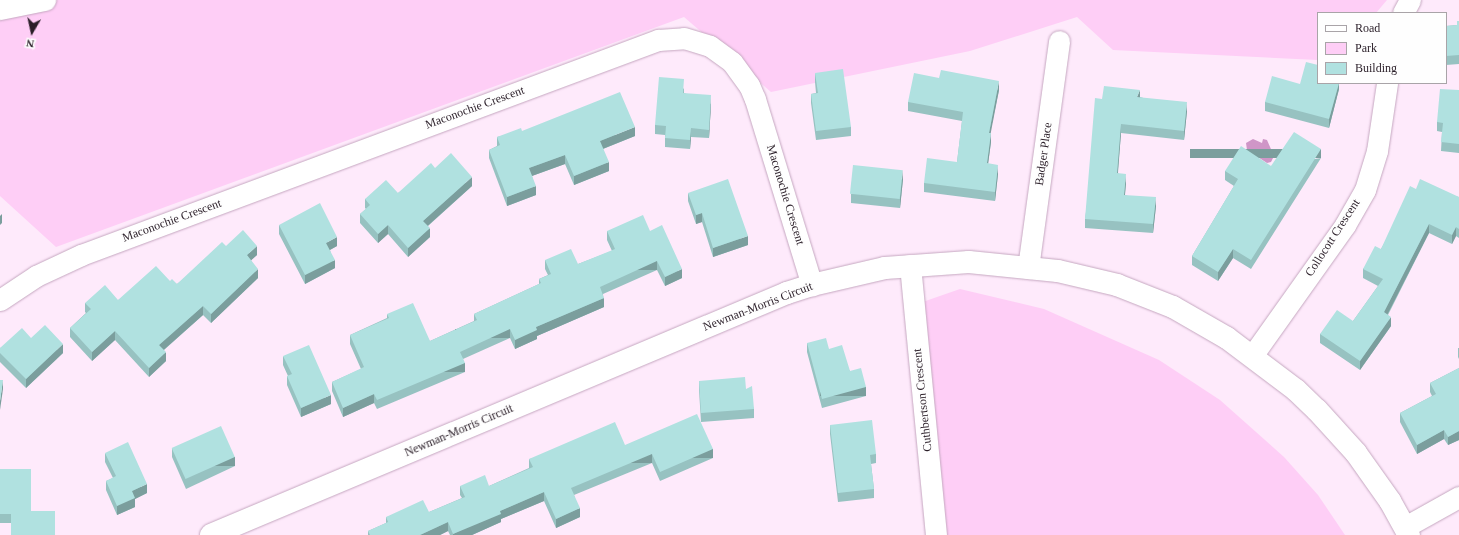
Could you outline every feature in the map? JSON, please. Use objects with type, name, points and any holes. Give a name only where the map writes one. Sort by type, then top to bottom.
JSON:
[{"type":"street","points":[[0,9],[45,0]]},
{"type":"street","points":[[1404,12],[1410,0]]},
{"type":"street","name":"Maconochie Crescent","points":[[0,300],[36,276],[81,255],[658,40],[684,38],[710,46],[732,62],[749,85],[756,99],[812,285]]},
{"type":"street","name":"Badger Place","points":[[1028,268],[1059,41]]},
{"type":"street","name":"Collocott Crescent","points":[[1252,356],[1345,225],[1364,190],[1377,151],[1387,84]]},
{"type":"street","name":"Newman-Morris Circuit","points":[[211,535],[812,285],[910,265],[970,262],[1058,271],[1117,285],[1173,307],[1227,338],[1252,356],[1317,410],[1356,453],[1407,531]]},
{"type":"street","name":"Cuthbertson Crescent","points":[[910,265],[936,535]]},
{"type":"street","points":[[1407,531],[1459,497]]},
{"type":"green space","points":[[0,0],[1387,0],[1377,12],[1317,12],[1317,60],[1113,50],[1077,17],[970,51],[771,92],[684,17],[56,247],[0,196]]},
{"type":"green space","points":[[960,289],[1044,309],[1159,360],[1220,400],[1284,457],[1318,495],[1345,535],[933,535],[914,305]]},
{"type":"shaded area","points":[[1253,139],[1262,143],[1263,139],[1267,140],[1274,156],[1271,162],[1267,163],[1247,150],[1246,143]]},
{"type":"building","points":[[1457,21],[1459,21],[1459,55],[1447,56],[1447,26],[1457,25]]},
{"type":"building","points":[[1306,62],[1317,65],[1317,84],[1339,84],[1329,119],[1265,102],[1272,76],[1300,84]]},
{"type":"building","points":[[843,69],[851,127],[816,131],[811,94],[818,93],[815,73]]},
{"type":"building","points":[[941,70],[999,81],[989,133],[991,133],[987,163],[998,165],[995,192],[924,183],[927,158],[957,162],[963,112],[908,102],[914,73],[939,78]]},
{"type":"building","points":[[659,77],[684,79],[683,93],[711,95],[709,130],[691,128],[690,140],[665,138],[666,126],[655,125]]},
{"type":"building","points":[[1104,86],[1140,90],[1137,97],[1187,102],[1184,131],[1121,124],[1117,173],[1126,174],[1124,195],[1156,197],[1153,224],[1085,219],[1095,98],[1102,99]]},
{"type":"building","points":[[1440,89],[1459,90],[1459,144],[1441,142],[1443,123],[1437,122]]},
{"type":"building","points":[[620,92],[635,127],[600,141],[609,162],[574,176],[565,155],[529,168],[536,186],[507,197],[489,150],[500,145],[497,137],[521,128],[522,131]]},
{"type":"building","points":[[1294,132],[1321,149],[1251,260],[1233,249],[1218,272],[1192,256],[1238,179],[1225,171],[1241,146],[1271,166]]},
{"type":"building","points":[[451,153],[472,177],[423,221],[430,228],[408,248],[388,225],[378,234],[360,214],[370,205],[365,199],[386,180],[398,193],[431,163],[435,168]]},
{"type":"building","points":[[853,165],[903,170],[900,199],[850,194]]},
{"type":"building","points":[[728,179],[748,236],[713,248],[702,213],[696,215],[688,193]]},
{"type":"building","points":[[1420,179],[1459,197],[1459,229],[1456,227],[1452,235],[1429,224],[1384,312],[1391,317],[1360,361],[1320,334],[1337,310],[1353,321],[1383,279],[1363,269],[1375,246],[1381,249],[1410,186],[1416,189]]},
{"type":"building","points":[[320,203],[337,237],[326,243],[335,260],[305,275],[279,225]]},
{"type":"building","points":[[643,215],[650,231],[662,225],[682,269],[665,277],[657,261],[600,287],[604,298],[536,327],[537,330],[515,340],[510,329],[460,352],[465,363],[377,400],[374,394],[343,408],[332,382],[364,367],[350,335],[389,318],[387,314],[413,303],[430,341],[477,320],[474,314],[541,283],[539,279],[551,274],[545,260],[571,249],[578,264],[615,249],[607,231]]},
{"type":"building","points":[[243,230],[257,246],[247,255],[258,269],[211,314],[203,306],[159,345],[166,352],[149,368],[115,331],[92,352],[70,328],[91,309],[85,303],[105,285],[118,300],[156,266],[170,281],[172,279],[177,284],[222,242],[226,246]]},
{"type":"building","points":[[45,325],[63,344],[26,379],[0,353],[0,348],[22,328],[31,338]]},
{"type":"building","points":[[826,338],[829,349],[842,345],[850,371],[861,368],[866,387],[822,399],[807,343]]},
{"type":"building","points":[[309,345],[331,395],[301,408],[287,376],[292,374],[283,356]]},
{"type":"building","points":[[1459,368],[1459,431],[1448,437],[1444,430],[1417,445],[1400,413],[1436,394],[1430,383]]},
{"type":"building","points":[[745,377],[746,389],[752,386],[754,409],[701,413],[699,381]]},
{"type":"building","points":[[0,380],[3,380],[0,401]]},
{"type":"building","points":[[697,414],[713,449],[660,472],[652,454],[571,488],[580,508],[556,519],[544,492],[500,511],[501,514],[453,534],[448,522],[420,535],[370,535],[368,531],[388,522],[386,517],[423,500],[429,512],[465,497],[460,486],[485,475],[489,486],[533,467],[529,459],[615,422],[625,445]]},
{"type":"building","points":[[872,420],[876,454],[870,455],[874,489],[838,493],[830,425]]},
{"type":"building","points":[[221,426],[235,457],[185,479],[172,448]]},
{"type":"building","points":[[128,442],[147,484],[132,491],[135,498],[117,506],[106,481],[116,476],[105,453]]},
{"type":"building","points":[[0,469],[31,469],[31,511],[55,511],[55,535],[11,535],[11,514],[0,514]]}]
